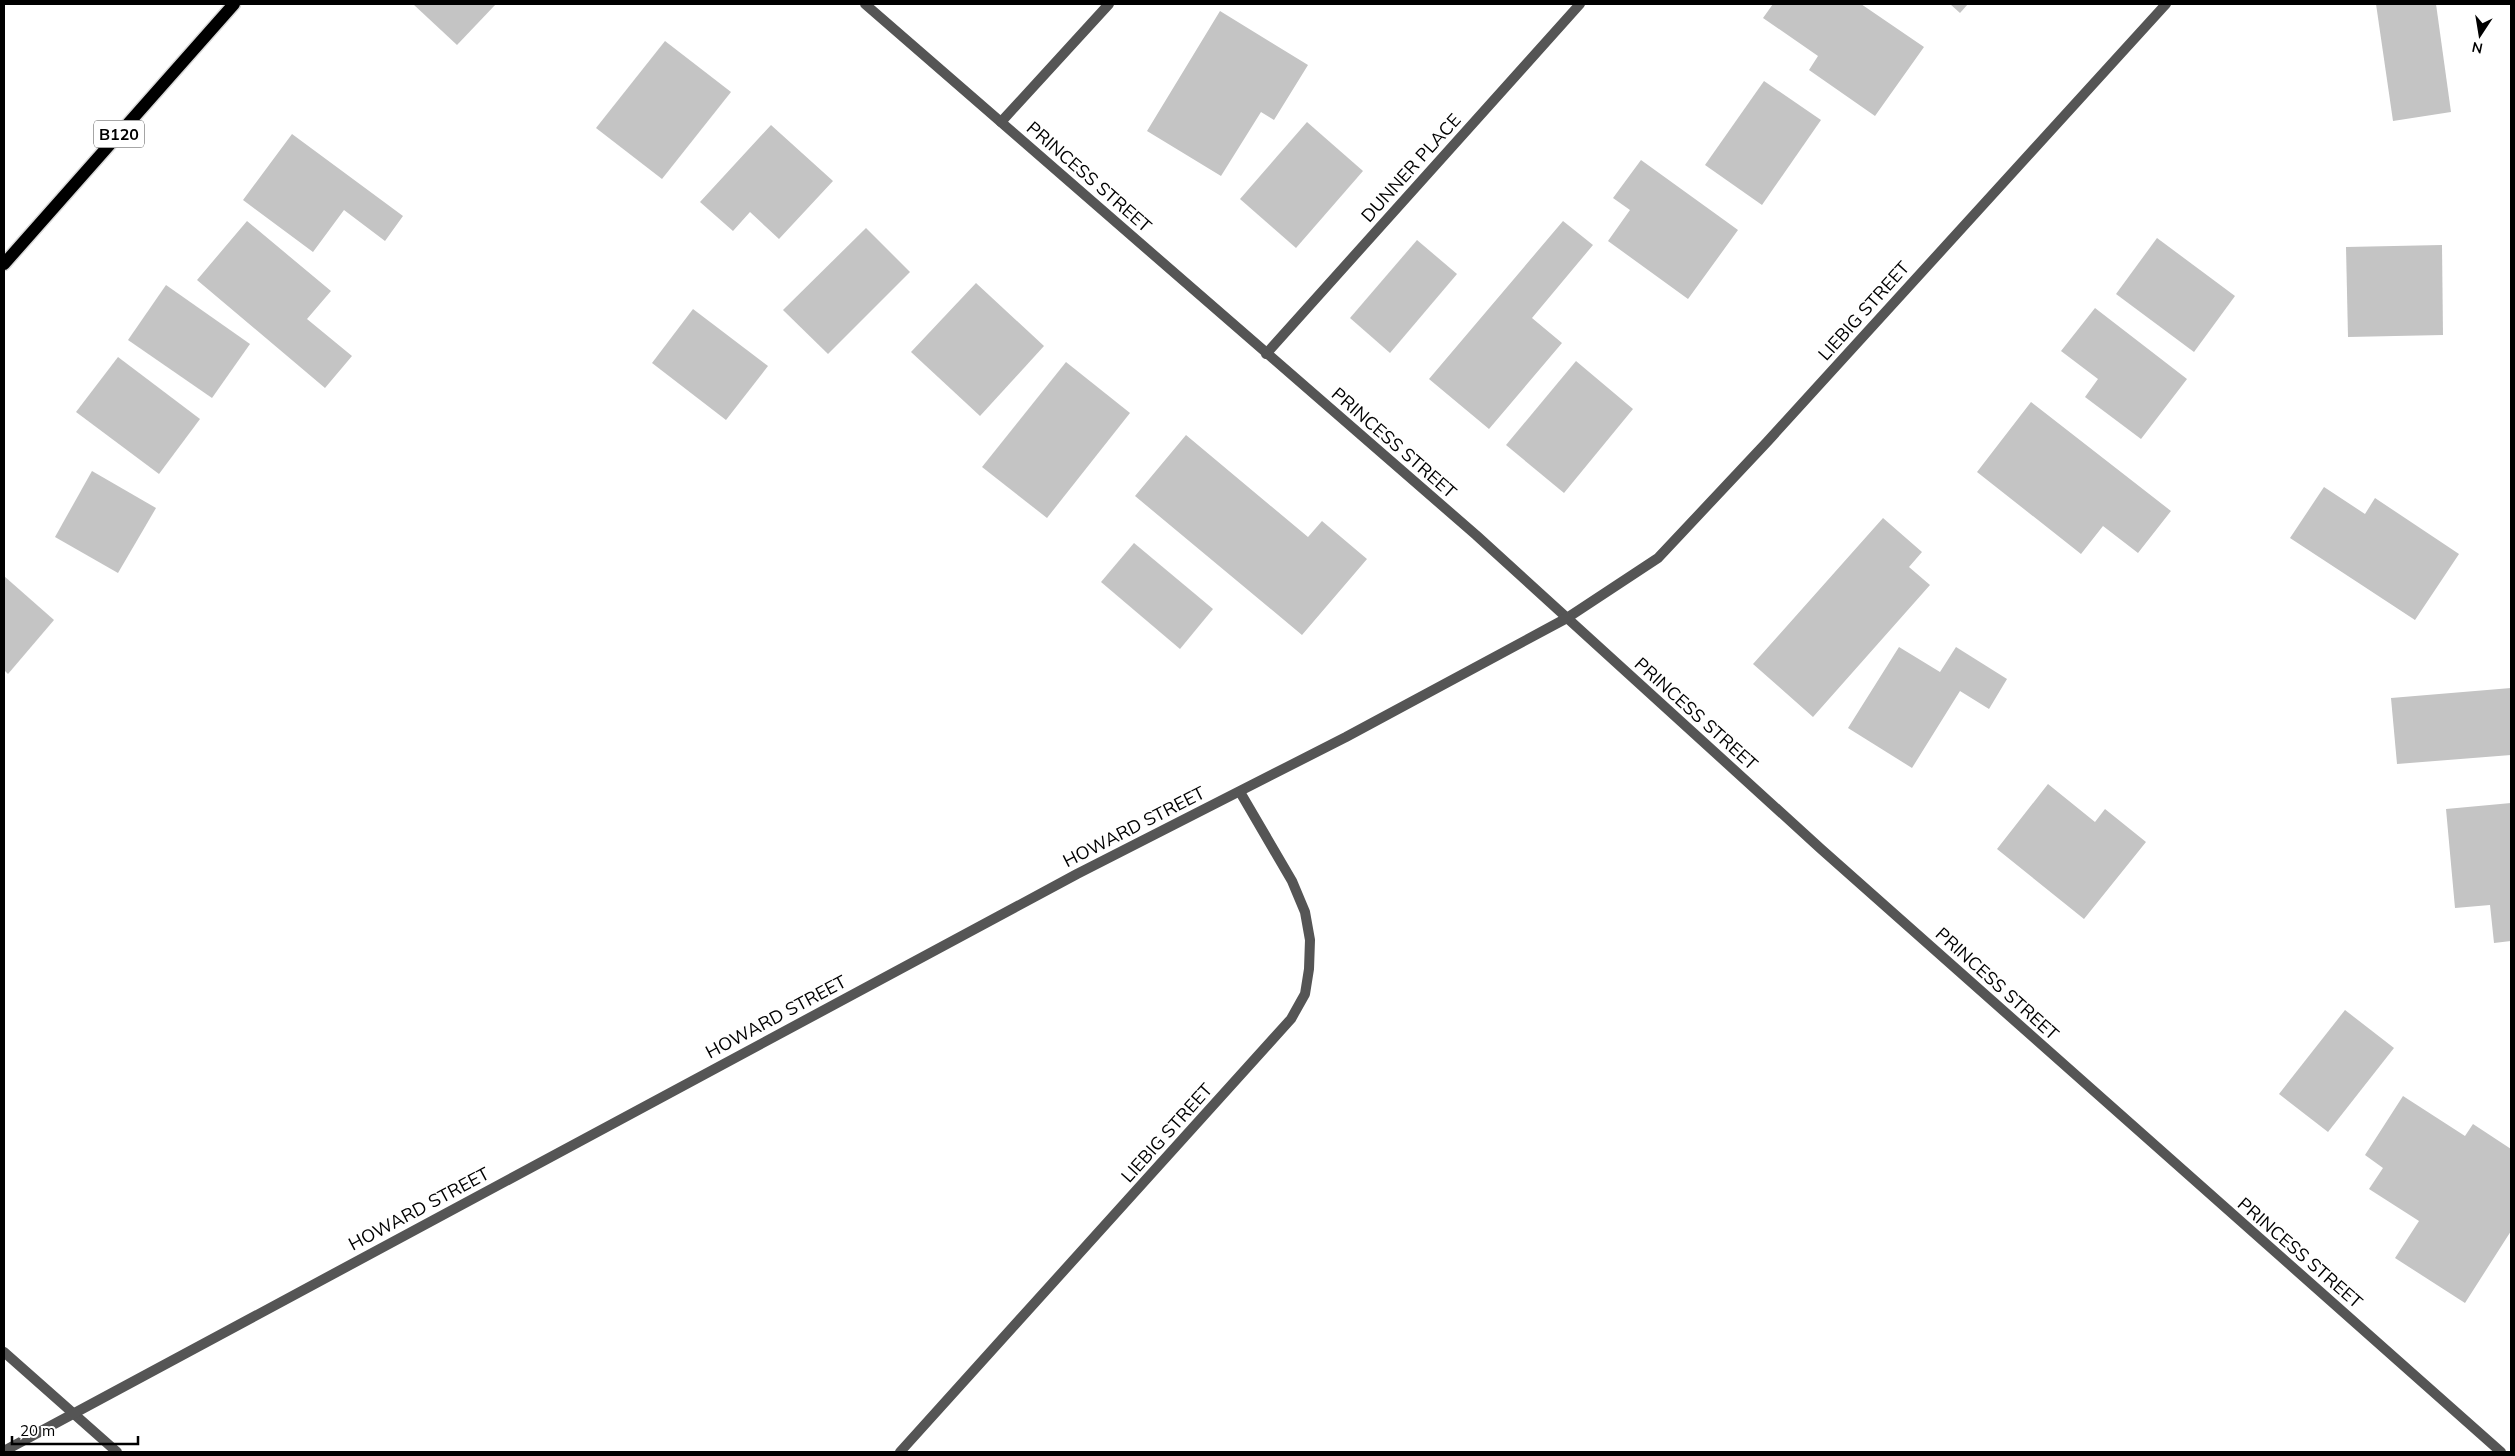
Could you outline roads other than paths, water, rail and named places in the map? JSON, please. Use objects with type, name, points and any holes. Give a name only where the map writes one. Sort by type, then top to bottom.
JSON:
[{"type":"main road","name":"B120","points":[[4,264],[234,4]]},
{"type":"street","name":"PRINCESS STREET","points":[[865,4],[1476,535],[1836,862],[2501,1452]]},
{"type":"street","points":[[1001,122],[1109,4]]},
{"type":"street","name":"DUNNER PLACE","points":[[1266,354],[1580,4]]},
{"type":"street","name":"LIEBIG STREET","points":[[1567,618],[1658,558],[1761,449],[2166,4]]},
{"type":"street","name":"HOWARD STREET","points":[[4,1451],[1068,879],[1240,792],[1567,618]]},
{"type":"street","name":"LIEBIG STREET","points":[[900,1452],[1291,1019],[1305,994],[1310,940],[1305,912],[1292,881],[1240,792]]},
{"type":"street","points":[[4,1352],[117,1452]]}]
